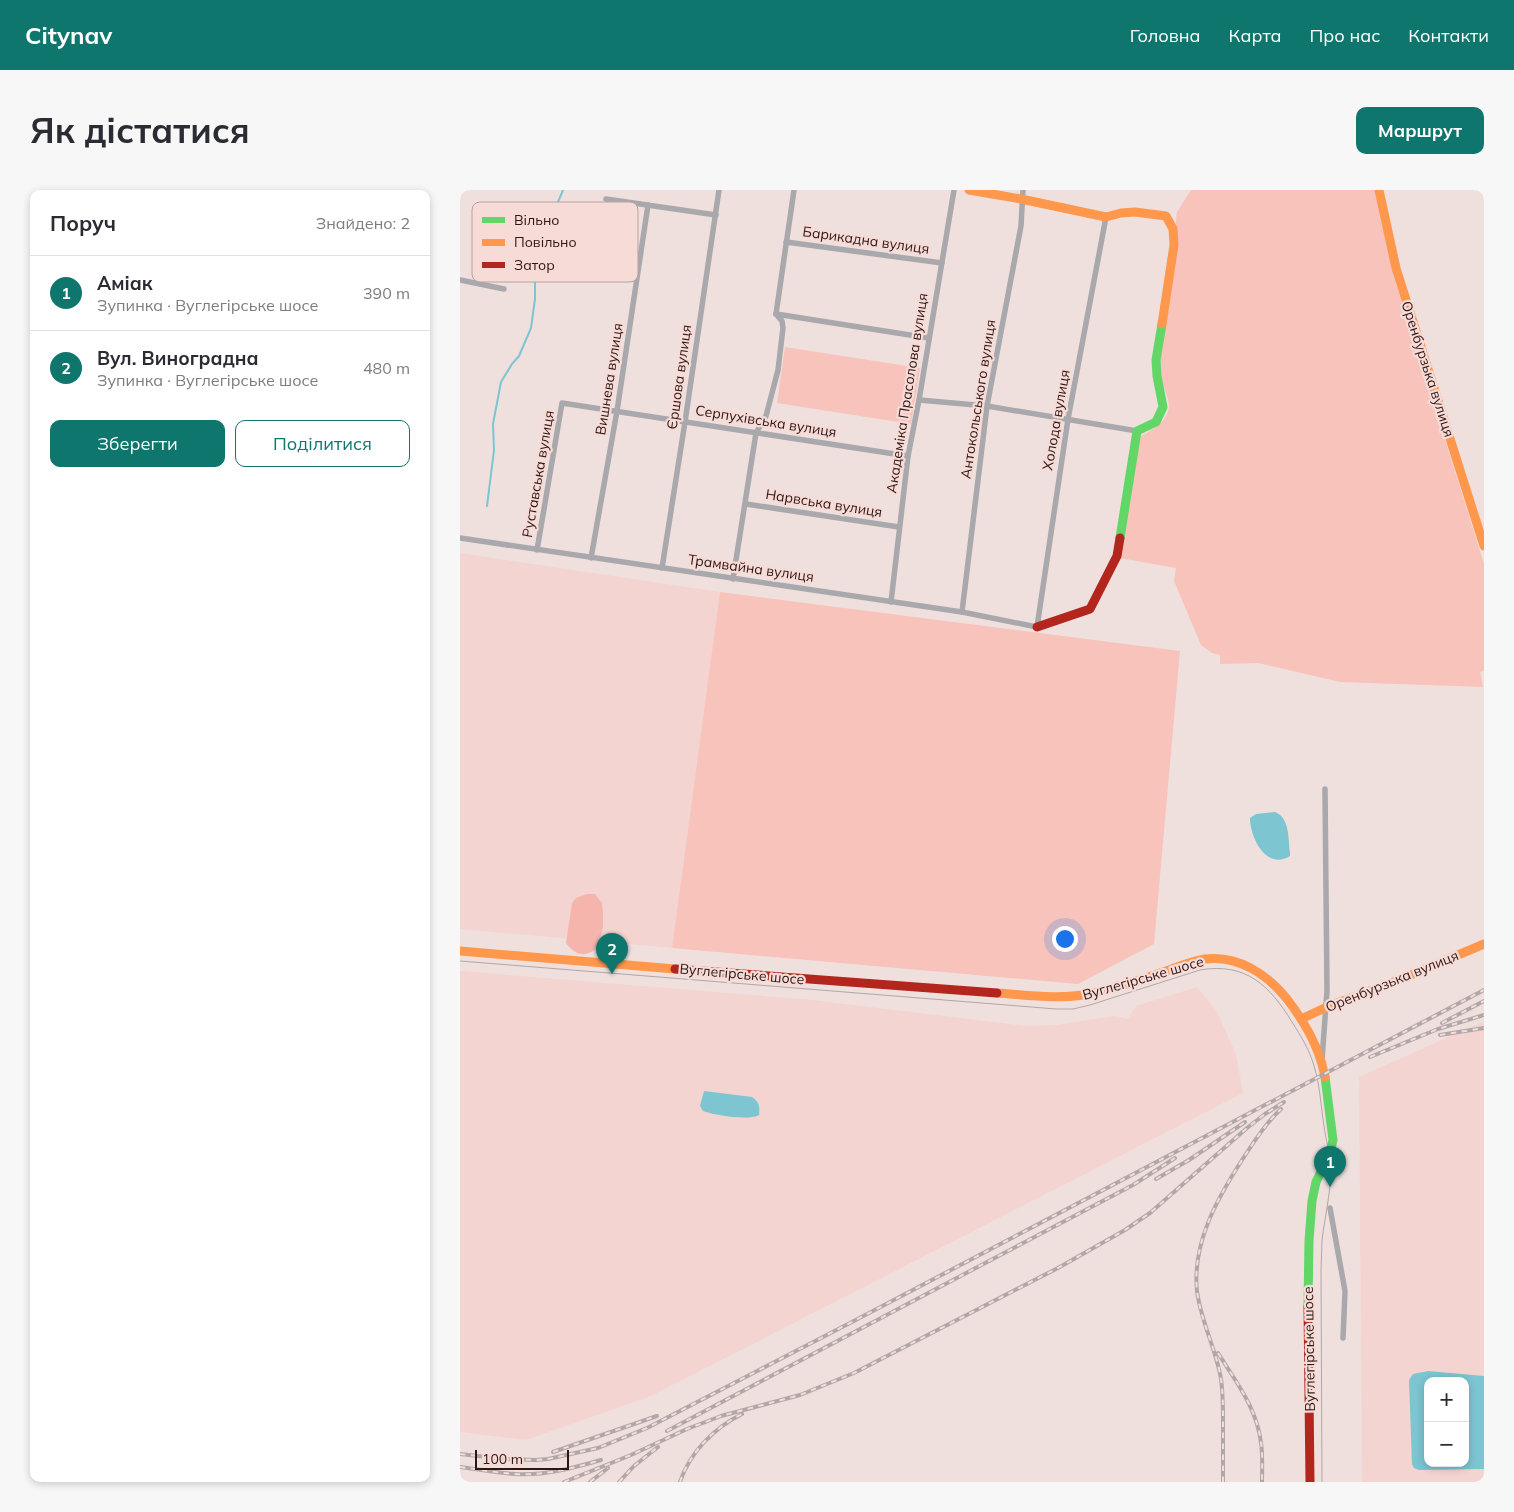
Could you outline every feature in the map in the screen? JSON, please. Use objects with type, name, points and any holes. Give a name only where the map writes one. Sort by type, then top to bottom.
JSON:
[{"type":"street","name":"Єршова вулиця","points":[[662,568],[719,190]]},
{"type":"street","points":[[734,578],[756,432],[766,416],[778,370],[783,328],[782,321],[776,314],[794,190]]},
{"type":"street","name":"Академіка Прасолова вулиця","points":[[891,602],[908,456],[954,190]]},
{"type":"street","points":[[919,400],[987,406],[1137,431],[1156,422],[1163,408],[1156,360],[1174,245],[1173,225],[1166,216],[1134,212],[1106,217],[1022,194],[969,190]]},
{"type":"street","name":"Оренбурзька вулиця","points":[[1380,190],[1396,268],[1484,546]]},
{"type":"street","name":"Антокольського вулиця","points":[[962,612],[987,406],[1021,226],[1022,194]]},
{"type":"street","points":[[606,199],[627,202]]},
{"type":"street","points":[[638,204],[716,215]]},
{"type":"street","name":"Вишнева вулиця","points":[[638,271],[648,205]]},
{"type":"street","name":"Холода вулиця","points":[[1037,627],[1068,419],[1106,217]]},
{"type":"street","name":"Барикадна вулиця","points":[[786,242],[942,263]]},
{"type":"street","points":[[460,280],[504,289]]},
{"type":"street","name":"Вишнева вулиця","points":[[590,558],[617,411],[636,282]]},
{"type":"street","points":[[776,314],[929,338]]},
{"type":"street","name":"Серпухівська вулиця","points":[[562,403],[908,456]]},
{"type":"street","name":"Руставська вулиця","points":[[538,550],[562,403]]},
{"type":"street","points":[[1037,627],[1090,609],[1117,556],[1137,431]]},
{"type":"street","name":"Нарвська вулиця","points":[[746,504],[899,527]]},
{"type":"street","name":"Трамвайна вулиця","points":[[460,538],[962,612],[1037,627]]},
{"type":"street","points":[[1322,1063],[1327,1007],[1325,790]]},
{"type":"street","name":"Оренбурзька вулиця","points":[[1301,1019],[1484,944]]},
{"type":"street","name":"Вуглегірське шосе","points":[[460,951],[834,982],[1072,997],[1108,990],[1197,961],[1214,959],[1236,962],[1264,975],[1282,991],[1301,1019],[1322,1063],[1334,1143],[1315,1185],[1310,1226],[1308,1261],[1310,1482]]},
{"type":"street","points":[[1330,1208],[1345,1291],[1342,1338]]},
{"type":"shaded area","points":[[1191,190],[1377,190],[1392,270],[1484,564],[1484,671],[1480,672],[1483,687],[1340,682],[1258,663],[1220,664],[1220,655],[1212,653],[1201,645],[1174,581],[1176,568],[1120,558],[1140,437],[1161,422],[1168,412],[1168,399],[1160,376],[1161,351],[1177,212]]},
{"type":"shaded area","points":[[785,347],[920,368],[911,424],[777,403]]},
{"type":"shaded area","points":[[460,553],[720,592],[672,948],[460,929]]},
{"type":"shaded area","points":[[720,592],[1180,651],[1154,944],[1078,984],[672,948]]},
{"type":"shaded area","points":[[587,894],[595,894],[602,903],[603,926],[598,947],[590,953],[581,954],[573,951],[566,943],[572,903],[576,898]]},
{"type":"shaded area","points":[[460,971],[812,1000],[1027,1026],[1056,1025],[1115,1016],[1128,1019],[1136,1006],[1197,987],[1216,1010],[1236,1054],[1243,1093],[651,1396],[526,1440],[460,1432]]},
{"type":"shaded area","points":[[1484,1021],[1484,1482],[1362,1482],[1359,1077]]},
{"type":"water","points":[[1275,812],[1280,815],[1286,824],[1288,835],[1290,856],[1281,859],[1267,856],[1261,850],[1256,842],[1251,826],[1250,818],[1256,814]]},
{"type":"water","points":[[704,1091],[752,1097],[758,1104],[759,1115],[754,1117],[723,1116],[703,1111],[700,1106]]},
{"type":"water","points":[[1428,1371],[1484,1376],[1484,1469],[1419,1470],[1414,1468],[1412,1464],[1409,1380],[1413,1374]]},
{"type":"waterway","points":[[558,202],[563,190]]},
{"type":"waterway","points":[[487,506],[494,450],[493,424],[501,382],[519,356],[531,328],[535,282]]},
{"type":"tram line","points":[[460,961],[1056,1009],[1073,1009],[1090,1005],[1200,970],[1216,968],[1244,973],[1265,988],[1284,1009],[1302,1038],[1310,1055],[1318,1081],[1331,1172],[1322,1240],[1321,1266],[1322,1482]]},
{"type":"railway","points":[[460,1454],[504,1459],[548,1459],[598,1448],[647,1428],[1484,990]]},
{"type":"railway","points":[[1442,1023],[1484,1001]]},
{"type":"railway","points":[[1370,1057],[1438,1029],[1484,1015]]},
{"type":"railway","points":[[1440,1035],[1484,1028]]},
{"type":"railway","points":[[564,1482],[721,1416],[800,1395],[854,1373],[1058,1268],[1125,1230],[1150,1213],[1247,1128],[1284,1102]]},
{"type":"railway","points":[[1223,1482],[1222,1384],[1216,1357],[1199,1302],[1196,1273],[1198,1256],[1208,1222],[1224,1190],[1260,1133],[1281,1109]]},
{"type":"railway","points":[[1156,1179],[1189,1160],[1245,1122]]},
{"type":"railway","points":[[667,1431],[1133,1185],[1175,1158]]},
{"type":"railway","points":[[1218,1353],[1245,1396],[1255,1418],[1262,1448],[1262,1482]]},
{"type":"railway","points":[[680,1482],[684,1471],[704,1442],[722,1426],[742,1414]]},
{"type":"railway","points":[[553,1452],[657,1416]]},
{"type":"railway","points":[[619,1482],[634,1466],[658,1447]]},
{"type":"railway","points":[[460,1467],[508,1473],[537,1474],[601,1460]]},
{"type":"railway","points":[[590,1482],[608,1468]]},
{"type":"traffic: fast","points":[[1120,538],[1137,431],[1156,422],[1163,407],[1156,360],[1162,324]]},
{"type":"traffic: fast","points":[[1308,1306],[1312,1201],[1316,1182],[1330,1153],[1333,1140],[1325,1077]]},
{"type":"traffic: slow","points":[[969,190],[1106,217],[1135,212],[1166,216],[1173,229],[1174,245],[1162,324]]},
{"type":"traffic: slow","points":[[1379,190],[1396,268],[1484,546]]},
{"type":"traffic: slow","points":[[1301,1019],[1484,944]]},
{"type":"traffic: slow","points":[[460,951],[675,969]]},
{"type":"traffic: slow","points":[[997,993],[1077,996],[1119,987],[1200,960],[1229,960],[1240,963],[1261,974],[1287,999],[1311,1036],[1325,1077]]},
{"type":"traffic: jam","points":[[1037,627],[1090,609],[1117,556],[1120,538]]},
{"type":"traffic: jam","points":[[675,969],[997,993]]},
{"type":"traffic: jam","points":[[1308,1306],[1310,1482]]},
{"type":"place","name":"Вул. Виноградна","points":[[612,974]]},
{"type":"place","name":"Аміак","points":[[1330,1187]]}]
